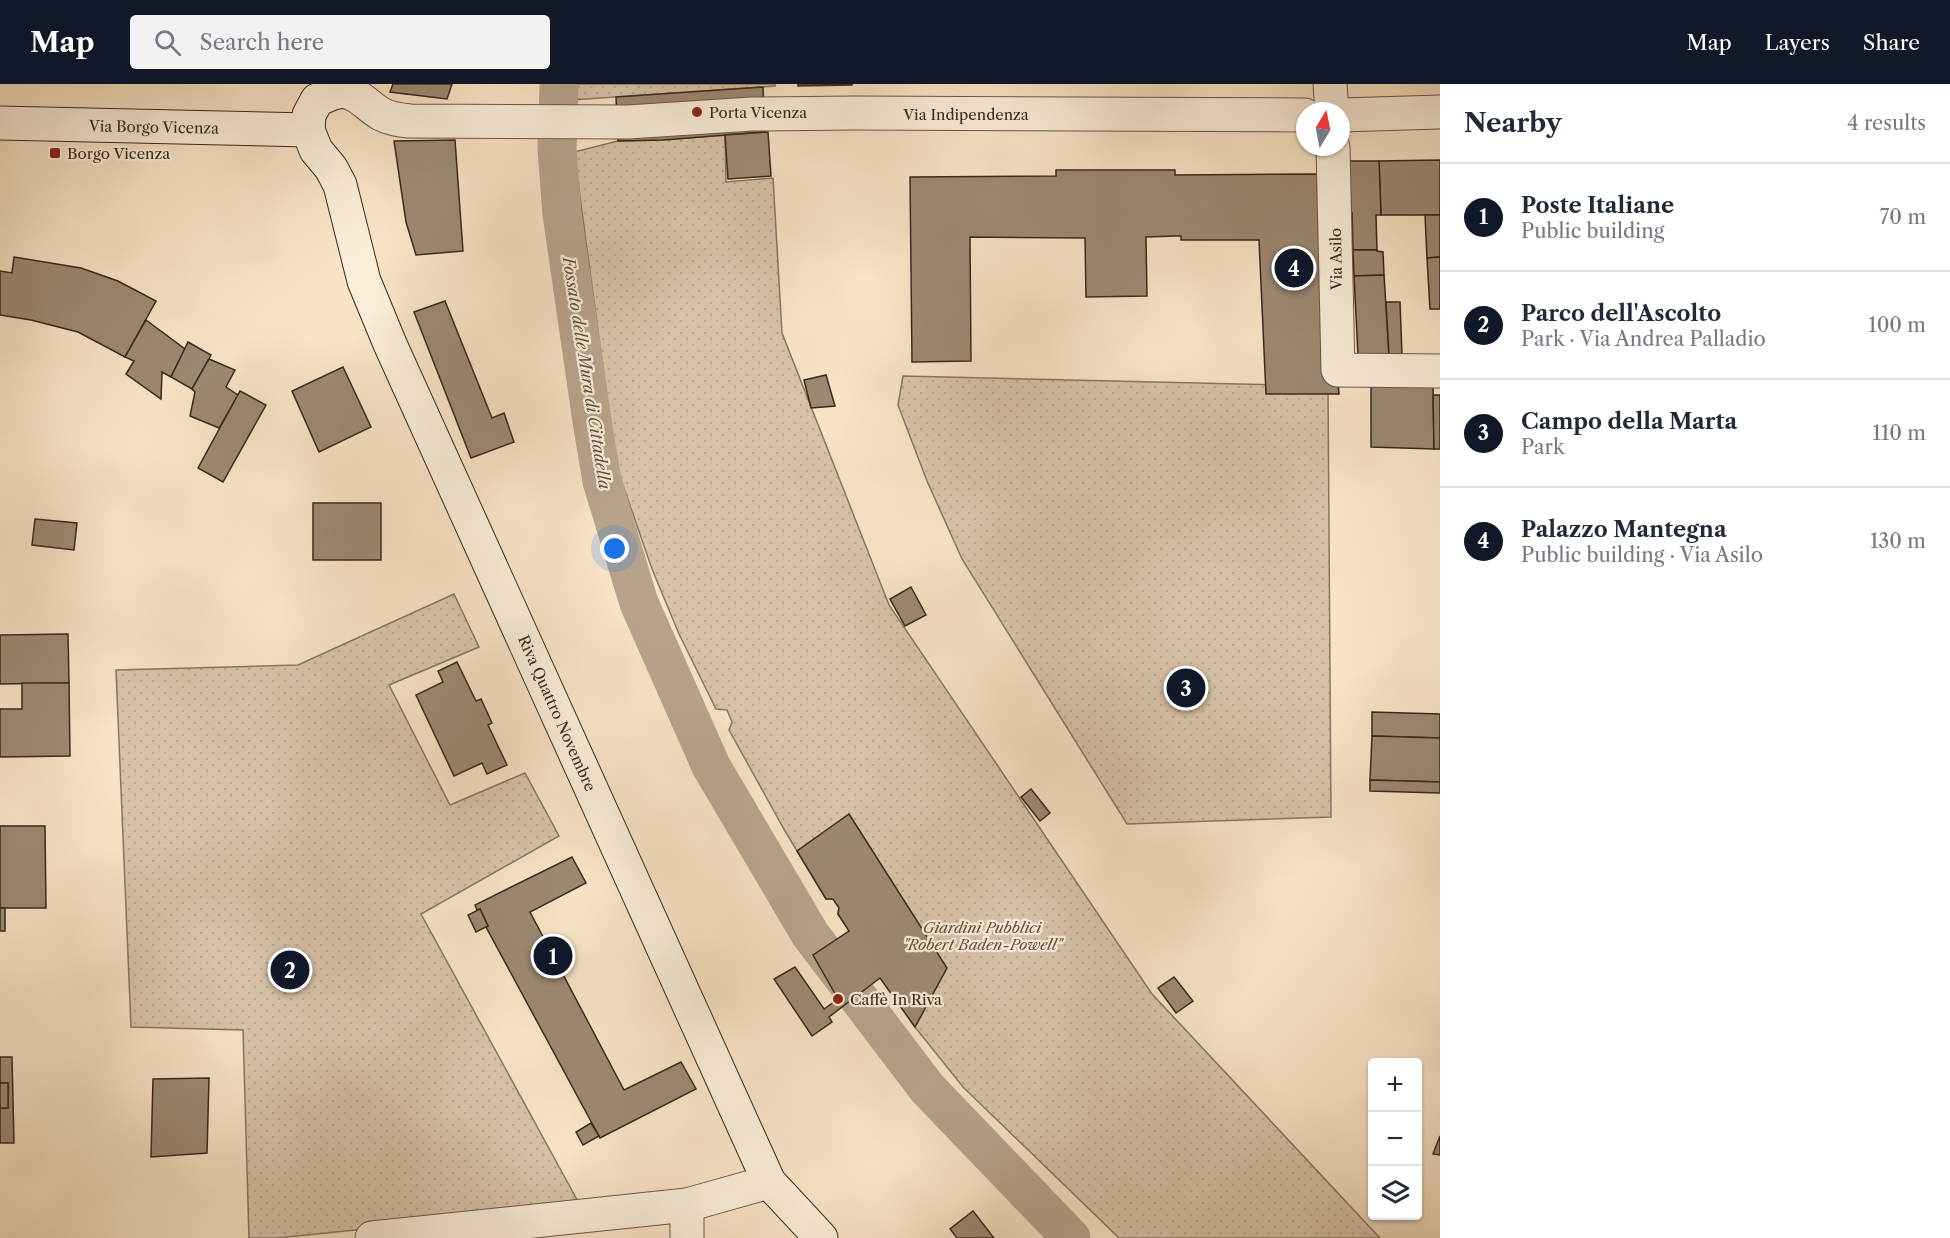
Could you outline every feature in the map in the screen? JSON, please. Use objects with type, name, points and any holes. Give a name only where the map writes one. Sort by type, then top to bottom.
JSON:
[{"type":"street","points":[[1330,84],[1331,102]]},
{"type":"street","points":[[308,130],[309,115],[317,100],[344,88]]},
{"type":"street","name":"Via Indipendenza","points":[[344,88],[380,113],[393,119],[410,121],[628,122],[752,114],[1296,115]]},
{"type":"street","points":[[1350,115],[1440,112]]},
{"type":"street","name":"Via Borgo Vicenza","points":[[0,123],[308,130]]},
{"type":"street","name":"Riva Quattro Novembre","points":[[308,130],[316,150],[331,168],[340,185],[364,281],[390,344],[769,1182],[821,1238]]},
{"type":"street","name":"Via Asilo","points":[[1333,156],[1338,370],[1440,370]]},
{"type":"street","points":[[372,1238],[687,1205],[769,1182]]},
{"type":"street","points":[[687,1205],[687,1238]]},
{"type":"green space","points":[[574,84],[775,84],[775,86],[572,100]]},
{"type":"green space","name":"Giardini Pubblici \"Robert Baden-Powell\"","points":[[725,135],[726,182],[773,178],[782,333],[889,605],[1152,994],[1380,1238],[1119,1238],[963,1087],[915,1027],[838,914],[839,907],[833,899],[826,899],[785,831],[729,730],[732,722],[727,710],[716,709],[679,634],[652,569],[616,465],[574,152],[618,141]]},
{"type":"green space","points":[[903,376],[1328,386],[1331,817],[1127,824],[962,559],[927,481],[898,405]]},
{"type":"green space","points":[[454,594],[479,647],[389,685],[450,805],[525,773],[559,836],[421,914],[581,1207],[277,1238],[249,1238],[243,1030],[131,1027],[116,670],[298,665]]},
{"type":"building","points":[[393,84],[452,84],[447,99],[390,92]]},
{"type":"building","points":[[798,84],[852,84],[852,85],[798,86]]},
{"type":"building","name":"Porta Vicenza","points":[[763,87],[765,132],[618,141],[616,97]]},
{"type":"building","points":[[768,132],[771,176],[728,179],[725,135]]},
{"type":"building","points":[[455,140],[463,251],[416,255],[406,222],[394,141]]},
{"type":"building","points":[[1440,160],[1440,215],[1381,215],[1379,161]]},
{"type":"building","points":[[1347,161],[1379,161],[1381,215],[1376,215],[1377,250],[1353,250]]},
{"type":"building","points":[[1056,170],[1175,170],[1175,175],[1321,174],[1339,394],[1266,394],[1259,240],[1181,240],[1181,236],[1146,237],[1147,296],[1086,297],[1085,238],[970,237],[971,361],[912,362],[910,177],[1056,176]]},
{"type":"building","points":[[1425,215],[1440,215],[1440,257],[1427,258]]},
{"type":"building","points":[[1353,250],[1383,252],[1384,275],[1354,276]]},
{"type":"building","points":[[14,257],[81,268],[118,281],[156,301],[125,357],[78,332],[0,315],[0,271],[12,273]]},
{"type":"building","points":[[1440,257],[1440,309],[1430,309],[1427,258]]},
{"type":"building","points":[[1384,275],[1389,355],[1358,355],[1354,276]]},
{"type":"building","points":[[445,301],[492,418],[504,413],[514,442],[471,458],[414,312]]},
{"type":"building","points":[[1386,302],[1400,302],[1402,355],[1389,355]]},
{"type":"building","points":[[146,320],[185,349],[171,377],[162,372],[161,399],[126,374],[134,361],[125,357]]},
{"type":"building","points":[[188,342],[211,355],[192,389],[171,377]]},
{"type":"building","points":[[209,359],[235,370],[226,387],[238,395],[219,428],[190,416],[195,392],[192,389]]},
{"type":"building","points":[[343,367],[371,427],[319,452],[292,391]]},
{"type":"building","points":[[826,375],[835,406],[811,408],[804,380]]},
{"type":"building","points":[[1371,379],[1433,381],[1434,449],[1371,447]]},
{"type":"building","points":[[240,391],[266,405],[223,482],[198,468]]},
{"type":"building","points":[[1433,395],[1440,395],[1440,449],[1434,449]]},
{"type":"building","points":[[313,503],[381,503],[381,560],[313,560]]},
{"type":"building","points":[[35,519],[77,523],[74,550],[32,545]]},
{"type":"building","points":[[911,587],[926,615],[905,626],[890,599]]},
{"type":"building","points":[[68,634],[69,683],[0,684],[0,635]]},
{"type":"building","points":[[457,662],[476,701],[481,699],[492,723],[488,725],[507,765],[487,774],[482,763],[454,776],[416,695],[443,682],[438,671]]},
{"type":"building","points":[[22,683],[69,683],[70,756],[0,757],[0,709],[22,709]]},
{"type":"building","points":[[1372,712],[1440,714],[1440,738],[1372,736]]},
{"type":"building","points":[[1372,736],[1440,738],[1440,782],[1370,780]]},
{"type":"building","points":[[1370,780],[1440,782],[1440,793],[1370,791]]},
{"type":"building","points":[[1031,789],[1050,813],[1040,821],[1021,797]]},
{"type":"building","points":[[849,814],[947,968],[915,1027],[880,978],[829,1017],[832,1022],[812,1036],[774,979],[795,967],[824,1009],[838,999],[813,955],[849,931],[838,914],[839,908],[833,899],[826,899],[797,851]]},
{"type":"building","points":[[0,826],[45,826],[46,908],[0,908]]},
{"type":"building","points":[[572,857],[586,883],[530,912],[624,1090],[681,1062],[696,1089],[600,1138],[486,927],[488,926],[480,909],[477,910],[475,905]]},
{"type":"building","points":[[0,908],[5,908],[5,931],[0,931]]},
{"type":"building","points":[[480,909],[488,926],[476,932],[468,915]]},
{"type":"building","points":[[1174,977],[1193,1001],[1176,1013],[1158,988]]},
{"type":"building","points":[[0,1057],[12,1057],[14,1143],[0,1143],[0,1108],[8,1108],[8,1083],[0,1083]]},
{"type":"building","points":[[209,1078],[207,1153],[151,1157],[153,1079]]},
{"type":"building","points":[[0,1083],[8,1083],[8,1108],[0,1108]]},
{"type":"building","points":[[591,1123],[599,1136],[583,1145],[576,1132]]},
{"type":"building","points":[[1440,1136],[1440,1155],[1433,1154]]},
{"type":"building","points":[[973,1211],[994,1238],[957,1238],[950,1229]]},
{"type":"waterway","name":"Fossato delle Mura di Cittadella","points":[[559,84],[557,149],[562,214],[602,481],[639,603],[711,766],[810,934],[927,1088],[1071,1238]]},
{"type":"place","name":"Porta Vicenza","points":[[697,112]]},
{"type":"place","name":"Borgo Vicenza","points":[[55,153]]},
{"type":"place","name":"Palazzo Mantegna","points":[[1294,268]]},
{"type":"place","name":"Campo della Marta","points":[[1186,688]]},
{"type":"place","name":"Poste Italiane","points":[[553,956]]},
{"type":"place","name":"Parco dell'Ascolto","points":[[290,970]]},
{"type":"place","name":"Caffè In Riva","points":[[838,999]]}]
